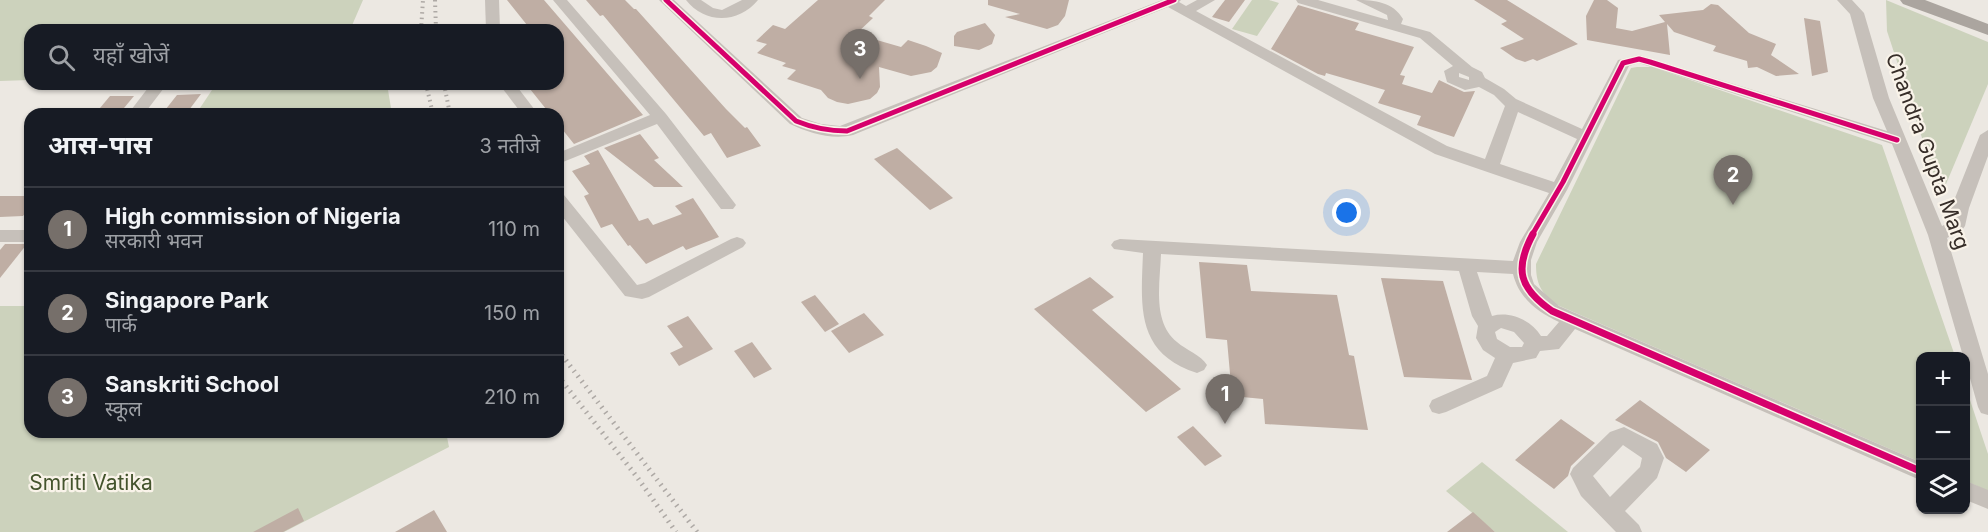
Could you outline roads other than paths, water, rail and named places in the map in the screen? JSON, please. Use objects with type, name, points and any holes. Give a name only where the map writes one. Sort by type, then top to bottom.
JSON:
[{"type":"main road","points":[[1909,0],[1988,30]]},
{"type":"main road","points":[[1933,0],[1988,21]]},
{"type":"street","points":[[492,0],[493,24]]},
{"type":"street","points":[[560,0],[660,117],[727,205]]},
{"type":"street","points":[[666,0],[796,122],[812,129],[830,132],[847,131],[1172,1],[1186,11],[1441,150],[1559,190]]},
{"type":"street","points":[[693,0],[707,11],[726,15]]},
{"type":"street","points":[[699,31],[708,28],[726,15],[737,12],[751,0]]},
{"type":"street","points":[[1186,11],[1208,0]]},
{"type":"street","points":[[1304,0],[1425,35],[1466,69],[1477,75],[1479,81],[1490,86],[1512,103],[1586,137]]},
{"type":"street","points":[[1363,0],[1392,12],[1395,19],[1393,25]]},
{"type":"street","points":[[1844,0],[1860,7]]},
{"type":"street","name":"Chandra Gupta Marg","points":[[1860,7],[1881,98],[1937,235],[1988,407]]},
{"type":"street","points":[[1897,140],[1639,59],[1623,63],[1559,190],[1522,256],[1521,268],[1524,281],[1533,298],[1551,311],[1916,469]]},
{"type":"street","points":[[141,108],[154,90]]},
{"type":"street","points":[[512,90],[525,108]]},
{"type":"street","points":[[1490,168],[1514,110],[1512,103]]},
{"type":"street","points":[[564,157],[660,117]]},
{"type":"street","points":[[1937,235],[1956,226],[1960,208],[1988,135]]},
{"type":"street","points":[[564,206],[632,291],[642,292],[651,288],[737,243]]},
{"type":"street","points":[[0,236],[24,236]]},
{"type":"street","points":[[1120,245],[1521,268]]},
{"type":"street","points":[[1152,247],[1151,321],[1158,337],[1182,357],[1197,365]]},
{"type":"street","points":[[1466,264],[1481,316],[1488,325]]},
{"type":"street","points":[[1534,344],[1552,344],[1572,320]]},
{"type":"street","points":[[1500,321],[1516,323],[1529,332],[1534,344],[1533,349],[1523,356],[1506,355],[1498,351],[1486,340],[1484,334],[1488,325],[1500,321]]},
{"type":"street","points":[[1439,406],[1495,381],[1506,355]]},
{"type":"street","points":[[1970,492],[1988,500]]},
{"type":"street","points":[[1611,511],[1631,532]]},
{"type":"railway","points":[[421,24],[423,0]]},
{"type":"railway","points":[[435,0],[436,24]]},
{"type":"railway","points":[[427,90],[432,108]]},
{"type":"railway","points":[[445,90],[449,108]]},
{"type":"railway","points":[[564,358],[697,532]]},
{"type":"railway","points":[[564,384],[637,477],[676,532]]},
{"type":"place","name":"Sanskriti School","points":[[860,79]]},
{"type":"place","name":"Singapore Park","points":[[1733,205]]},
{"type":"place","name":"High commission of Nigeria","points":[[1225,424]]},
{"type":"park label","name":"Smriti Vatika","points":[[91,482]]}]
